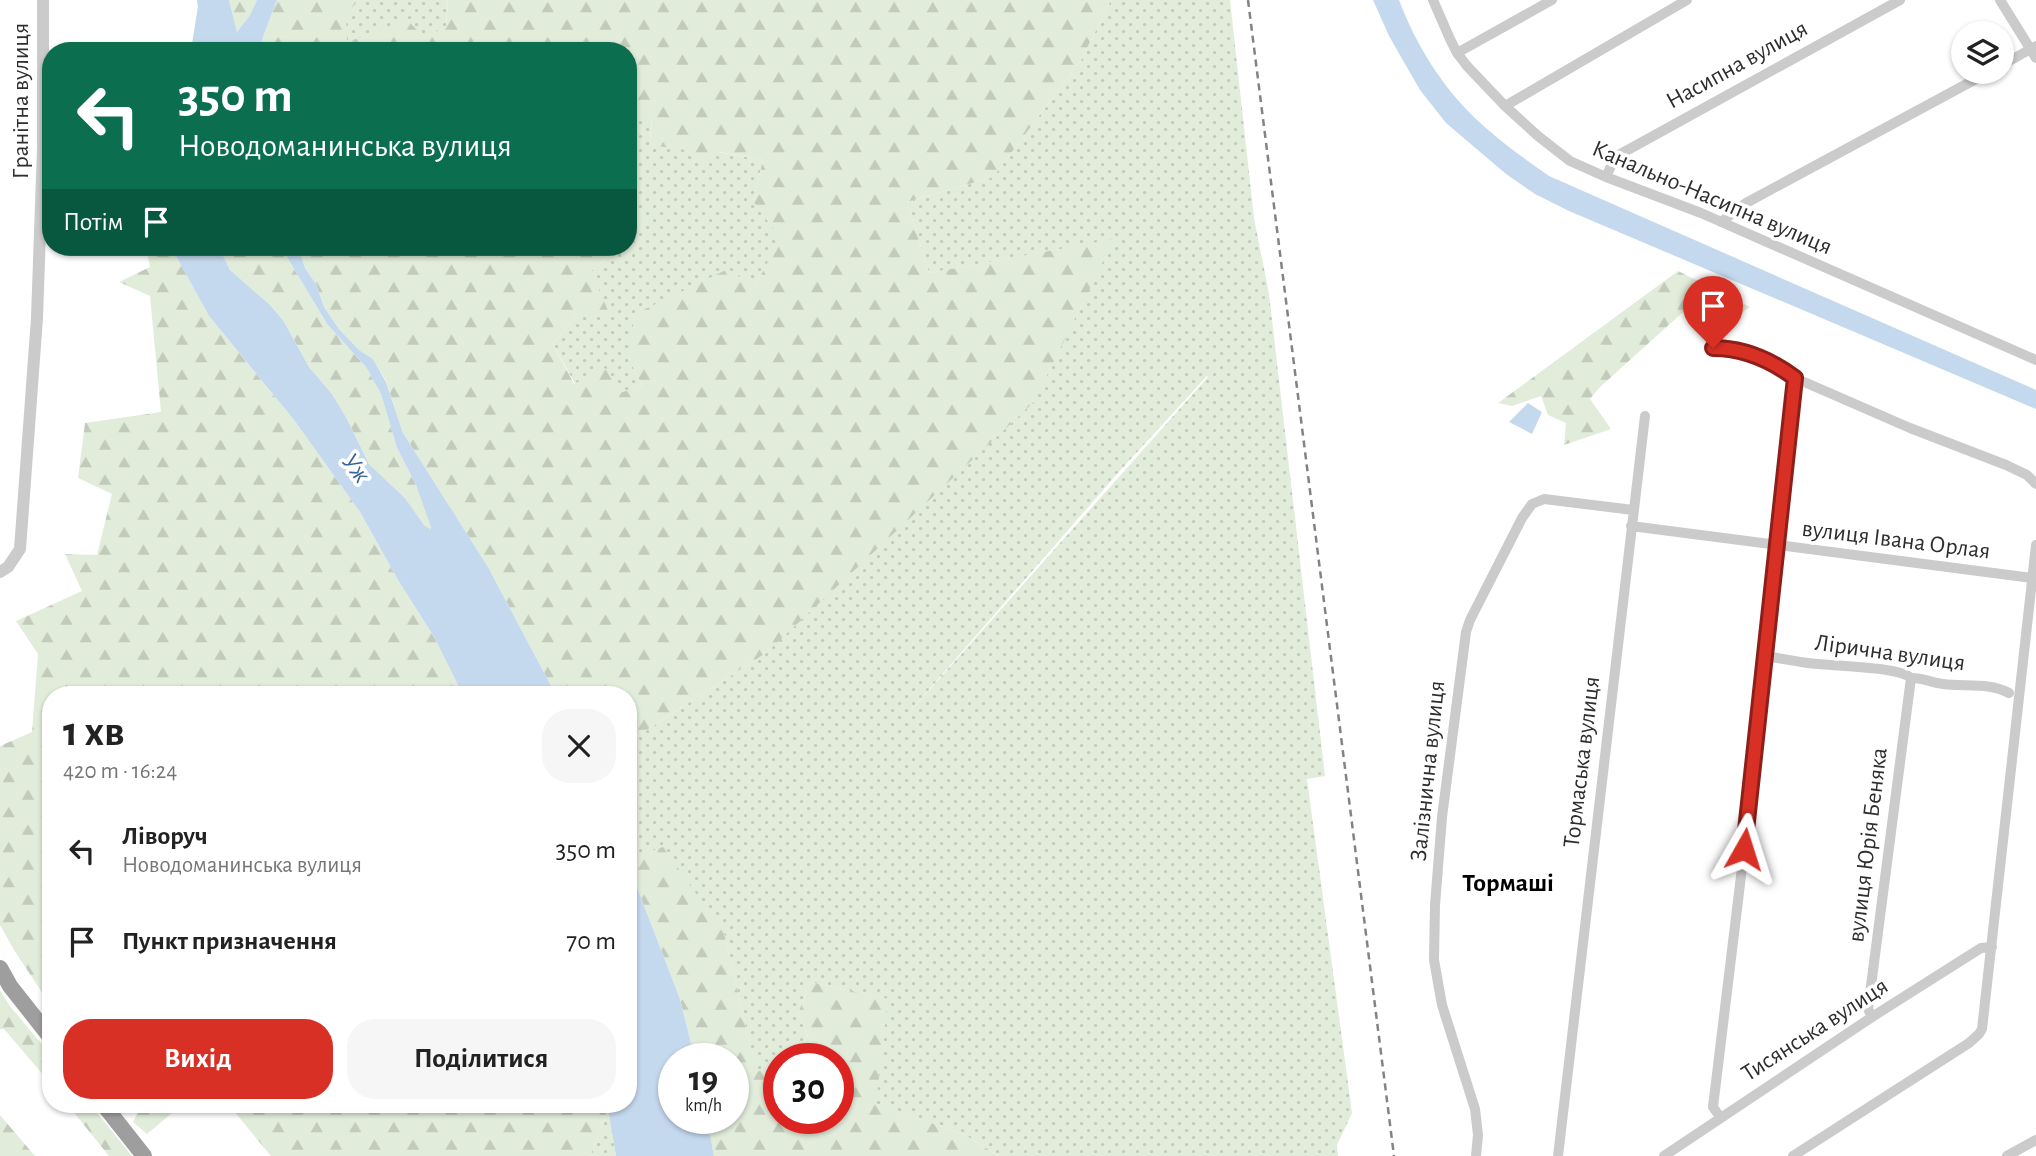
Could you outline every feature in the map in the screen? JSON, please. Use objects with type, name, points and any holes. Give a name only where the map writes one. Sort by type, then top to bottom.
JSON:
[{"type":"highway","points":[[0,968],[10,986],[42,1027]]},
{"type":"highway","points":[[110,1113],[144,1156]]},
{"type":"street","name":"Гранітна вулиця","points":[[43,0],[43,42]]},
{"type":"street","name":"Канально-Насипна вулиця","points":[[1433,0],[1457,53],[1504,106],[1570,161],[1721,222],[2036,360]]},
{"type":"street","points":[[1457,53],[1552,0]]},
{"type":"street","points":[[1504,106],[1687,0]]},
{"type":"street","name":"Насипна вулиця","points":[[1606,177],[1615,157],[1900,0]]},
{"type":"street","points":[[2000,0],[2034,51],[2014,60]]},
{"type":"street","points":[[1721,222],[1746,203],[1967,84]]},
{"type":"street","name":"Гранітна вулиця","points":[[0,572],[8,567],[20,550],[37,318],[42,175]]},
{"type":"street","points":[[1713,348],[1728,348],[1764,359],[1795,378],[1910,428],[2006,464],[2036,484]]},
{"type":"street","points":[[1720,1117],[1713,1107],[1795,378]]},
{"type":"street","name":"Тормаська вулиця","points":[[1558,1156],[1645,416]]},
{"type":"street","name":"Залізнична вулиця","points":[[1476,1156],[1478,1135],[1475,1109],[1443,1005],[1434,960],[1442,817],[1466,632],[1517,528],[1532,505],[1544,499],[1633,510]]},
{"type":"street","name":"вулиця Івана Орлая","points":[[1631,526],[2032,578]]},
{"type":"street","points":[[1793,1156],[1976,1037],[1982,1029],[2036,545]]},
{"type":"street","name":"Лірична вулиця","points":[[1765,656],[1889,671],[1946,685],[1988,686],[2009,693]]},
{"type":"street","name":"вулиця Юрія Беняка","points":[[1872,1017],[1868,1009],[1911,678]]},
{"type":"street","name":"Тисянська вулиця","points":[[1664,1156],[1872,1017],[1981,948],[1992,947]]},
{"type":"street","points":[[2007,1156],[2036,1140]]},
{"type":"green space","points":[[229,0],[257,0],[237,32]]},
{"type":"green space","points":[[277,0],[359,0],[346,14],[347,42],[261,42]]},
{"type":"green space","points":[[359,0],[448,0],[446,26],[425,39],[346,42],[346,13]]},
{"type":"green space","points":[[448,0],[1111,0],[1081,60],[993,177],[907,202],[929,273],[1114,239],[1034,402],[766,653],[637,736],[637,686],[551,686],[488,567],[403,433],[386,381],[373,359],[359,350],[339,329],[324,307],[316,284],[305,268],[301,256],[608,256],[591,271],[609,313],[578,313],[553,344],[574,384],[605,368],[620,393],[642,386],[628,356],[635,314],[728,269],[755,287],[780,238],[753,201],[763,160],[719,152],[698,162],[686,150],[650,145],[652,117],[637,117],[637,42],[347,42],[408,21],[425,38],[446,26]]},
{"type":"green space","points":[[1111,0],[1230,0],[1254,218],[1269,294],[1325,776],[1307,779],[1352,1113],[1337,1145],[1338,1156],[999,1156],[963,1134],[875,1104],[887,999],[811,982],[798,1013],[810,1043],[763,1043],[763,1070],[757,1073],[724,933],[637,865],[637,736],[766,653],[1113,240],[929,273],[907,202],[993,177],[1081,60]],"holes":[[[1207,376],[899,724],[1117,474]]]},
{"type":"green space","points":[[652,116],[650,145],[763,160],[753,201],[781,238],[755,287],[628,356],[642,386],[620,394],[575,384],[553,344],[578,313],[591,271],[608,256],[637,256],[637,231],[645,225],[637,214],[637,117]]},
{"type":"green space","points":[[637,214],[646,225],[637,232]]},
{"type":"green space","points":[[148,256],[176,256],[209,316],[294,420],[360,512],[434,637],[458,686],[42,686],[42,992],[0,925],[0,746],[32,732],[38,654],[16,621],[82,591],[65,554],[97,555],[112,494],[78,478],[85,423],[161,412],[150,296],[119,282],[150,267]]},
{"type":"green space","points":[[223,256],[286,256],[327,324],[366,367],[381,394],[397,448],[416,485],[433,531],[424,525],[405,498],[369,464],[346,417],[332,394],[309,367],[283,320],[230,270]]},
{"type":"green space","points":[[1678,271],[1750,307],[1731,319],[1693,303],[1590,399],[1611,429],[1564,445],[1566,423],[1548,415],[1541,396],[1512,406],[1498,403]]},
{"type":"green space","points":[[663,847],[724,933],[757,1072],[763,1070],[763,1134],[854,1134],[854,1043],[810,1043],[798,1013],[811,982],[888,999],[876,1104],[963,1134],[999,1156],[714,1156],[710,1134],[749,1134],[749,1043],[691,1043],[680,999],[637,887],[637,856]]},
{"type":"green space","points":[[0,990],[42,1044],[42,1073],[4,1029],[0,1029]]},
{"type":"green space","points":[[74,1113],[97,1113],[132,1156],[109,1156]]},
{"type":"green space","points":[[138,1113],[172,1113],[147,1134],[133,1122]]},
{"type":"green space","points":[[235,1113],[606,1113],[590,1156],[271,1156]]},
{"type":"green space","points":[[606,1113],[609,1113],[616,1156],[590,1156]]},
{"type":"green space","points":[[0,1115],[35,1156],[0,1156]]},
{"type":"water","points":[[197,0],[229,0],[237,32],[257,0],[277,0],[261,42],[203,42]]},
{"type":"water","points":[[1373,0],[1399,0],[1428,59],[1457,99],[1497,137],[1549,176],[2036,390],[2036,409],[1569,211],[1535,194],[1506,174],[1446,123],[1420,90],[1389,36]]},
{"type":"water","points":[[176,256],[223,256],[230,270],[269,304],[283,320],[309,367],[332,394],[369,464],[405,498],[424,525],[432,530],[416,485],[397,448],[381,394],[366,367],[327,324],[286,256],[301,256],[305,268],[316,284],[324,307],[339,329],[359,350],[373,359],[386,382],[403,433],[488,567],[551,686],[458,686],[434,637],[360,512],[294,420],[209,316]]},
{"type":"water","points":[[1528,403],[1542,412],[1532,434],[1509,422]]},
{"type":"water","points":[[637,887],[680,999],[691,1043],[658,1043],[658,1134],[710,1134],[714,1156],[616,1156],[609,1113],[637,1113]]},
{"type":"waterway","name":"Уж","points":[[200,42],[207,0]]},
{"type":"railway","points":[[1248,0],[1394,1156]]},
{"type":"district","name":"Тормаші","points":[[1508,883]]},
{"type":"route","points":[[1713,348],[1728,348],[1764,359],[1795,378],[1744,849]]}]
